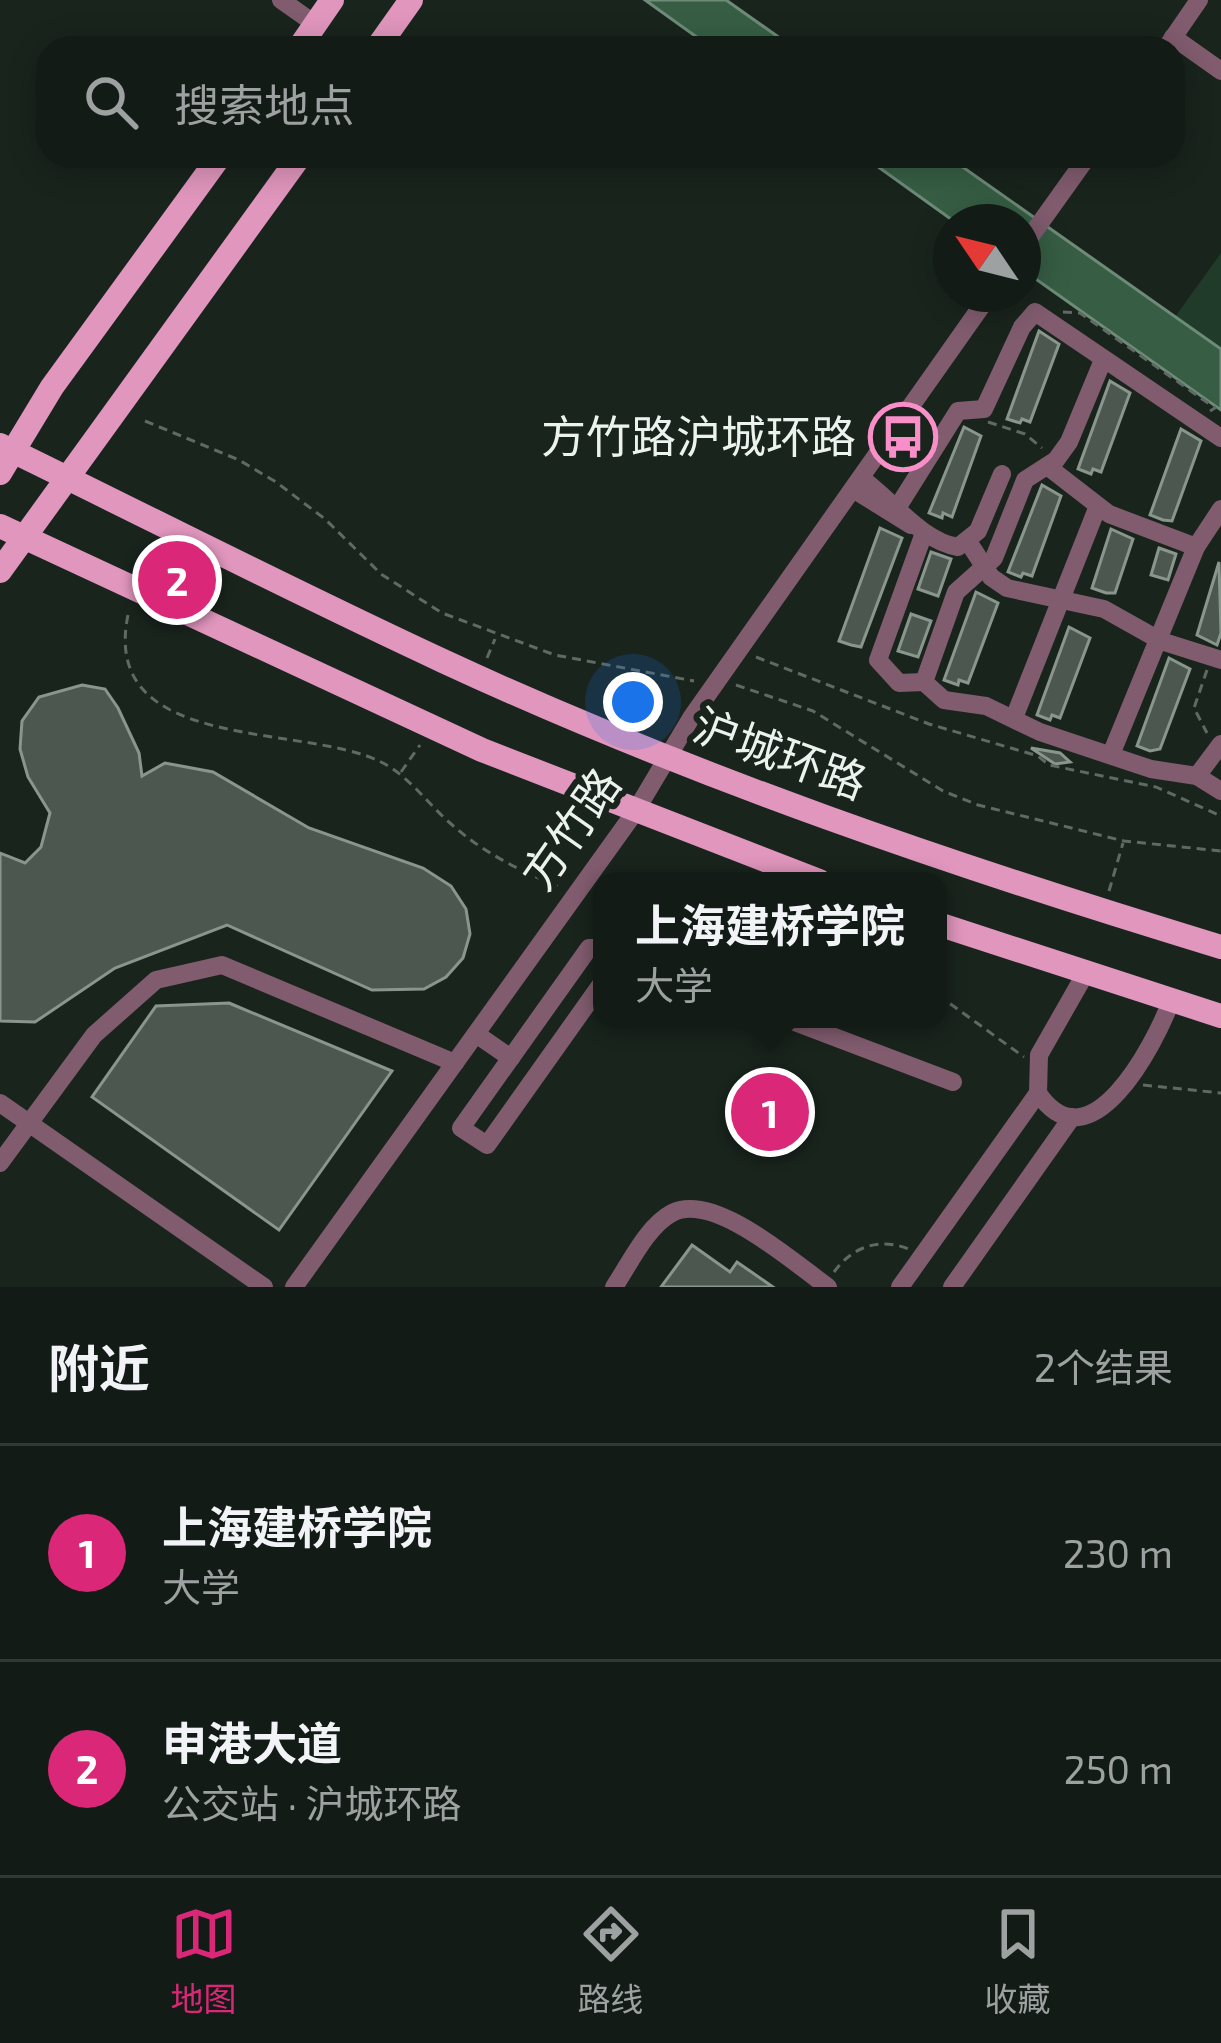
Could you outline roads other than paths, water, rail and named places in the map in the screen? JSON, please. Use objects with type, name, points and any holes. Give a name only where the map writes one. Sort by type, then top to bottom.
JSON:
[{"type":"main road","points":[[307,36],[332,0]]},
{"type":"main road","points":[[385,36],[411,0]]},
{"type":"main road","points":[[4,456],[211,168]]},
{"type":"main road","points":[[0,572],[291,168]]},
{"type":"main road","name":"沪城环路","points":[[4,456],[69,479],[443,661],[666,757],[924,851],[1221,947]]},
{"type":"main road","points":[[0,526],[359,695],[635,812],[795,872]]},
{"type":"main road","points":[[947,927],[1084,976],[1221,1016]]},
{"type":"street","points":[[281,0],[315,24]]},
{"type":"street","points":[[1174,36],[1198,0]]},
{"type":"street","points":[[1185,51],[1221,70]]},
{"type":"street","points":[[1041,222],[1079,168]]},
{"type":"street","name":"方竹路","points":[[294,1287],[635,812],[666,757],[977,312]]},
{"type":"street","points":[[899,505],[958,411],[979,412],[1028,317],[1035,312],[1221,438]]},
{"type":"street","points":[[924,682],[956,592],[994,558],[1025,480],[1047,466],[1069,442],[1103,360]]},
{"type":"street","points":[[1047,466],[1098,506],[1196,547]]},
{"type":"street","points":[[969,543],[1002,474]]},
{"type":"street","points":[[857,483],[899,505],[920,530]]},
{"type":"street","points":[[857,483],[942,544],[969,543]]},
{"type":"street","points":[[1014,718],[1098,506]]},
{"type":"street","points":[[1112,752],[1196,547],[1221,509]]},
{"type":"street","points":[[920,530],[878,660],[899,683],[924,682],[944,700],[986,706],[1151,769],[1197,776],[1221,791]]},
{"type":"street","points":[[969,543],[984,567],[1007,588],[1036,597],[1061,596],[1104,609],[1161,641],[1216,658]]},
{"type":"street","points":[[1197,776],[1219,747]]},
{"type":"street","points":[[593,948],[461,1128],[487,1145],[593,996]]},
{"type":"street","points":[[0,1163],[94,1035],[156,980],[221,964],[455,1063]]},
{"type":"street","points":[[1084,976],[1034,1068],[1038,1093],[1053,1110],[1072,1117],[1096,1112],[1114,1099],[1161,1027],[1171,1001]]},
{"type":"street","points":[[811,1028],[952,1082]]},
{"type":"street","points":[[476,1034],[511,1058]]},
{"type":"street","points":[[900,1287],[1038,1093]]},
{"type":"street","points":[[0,1102],[264,1287]]},
{"type":"street","points":[[952,1287],[1072,1117]]},
{"type":"street","points":[[614,1287],[664,1218],[693,1208],[731,1220],[830,1280]]},
{"type":"place","name":"方竹路沪城环路","points":[[903,437]]},
{"type":"place","name":"申港大道","points":[[177,580]]},
{"type":"place","name":"上海建桥学院","points":[[770,1112]]}]
